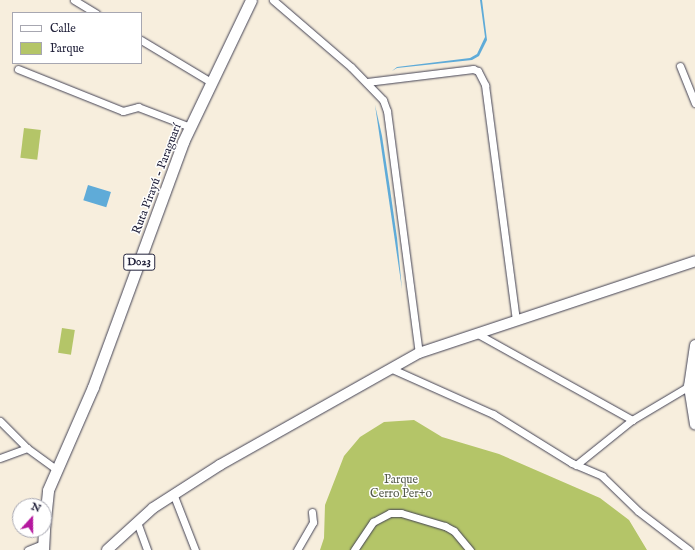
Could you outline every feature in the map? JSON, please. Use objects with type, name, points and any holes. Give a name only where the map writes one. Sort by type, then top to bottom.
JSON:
[{"type":"main road","name":"Ruta Pirayú - Paraguarí","points":[[47,498],[48,490],[93,387],[190,128],[251,0]]},
{"type":"main road","points":[[107,550],[137,522],[220,465],[419,353],[516,319],[695,261]]},
{"type":"main road","points":[[694,351],[689,386],[695,424]]},
{"type":"street","points":[[74,0],[94,12]]},
{"type":"street","points":[[273,0],[367,82],[383,100],[387,111],[419,353]]},
{"type":"street","points":[[142,41],[211,82]]},
{"type":"street","points":[[680,66],[695,103]]},
{"type":"street","points":[[367,82],[473,69],[478,71],[485,85],[516,319]]},
{"type":"street","points":[[18,70],[123,111],[138,107],[190,128]]},
{"type":"street","points":[[476,333],[632,420]]},
{"type":"street","points":[[390,368],[493,414],[576,465],[602,476],[638,511],[689,550]]},
{"type":"street","points":[[576,465],[632,420],[689,386]]},
{"type":"street","points":[[0,421],[28,448],[57,470]]},
{"type":"street","points":[[0,458],[28,448]]},
{"type":"street","points":[[174,496],[195,550]]},
{"type":"street","points":[[297,550],[314,522],[312,512]]},
{"type":"street","points":[[354,550],[373,522],[390,514],[400,513],[445,526],[454,531],[470,550]]},
{"type":"street","points":[[137,522],[147,550]]},
{"type":"street","points":[[28,550],[43,547]]},
{"type":"green space","points":[[24,128],[41,130],[37,160],[20,158]]},
{"type":"green space","points":[[62,328],[75,330],[71,355],[58,353]]},
{"type":"green space","name":"Parque Cerro Per+o","points":[[414,420],[442,437],[499,454],[600,498],[629,520],[647,550],[320,550],[324,538],[325,505],[344,456],[360,437],[384,422]]},
{"type":"water","points":[[480,0],[482,0],[487,40],[479,56],[472,60],[397,68],[392,71],[397,67],[470,58],[477,54],[485,37]]},
{"type":"water","points":[[375,105],[382,136],[390,189],[402,289]]},
{"type":"water","points":[[88,185],[111,192],[106,207],[83,200]]}]
